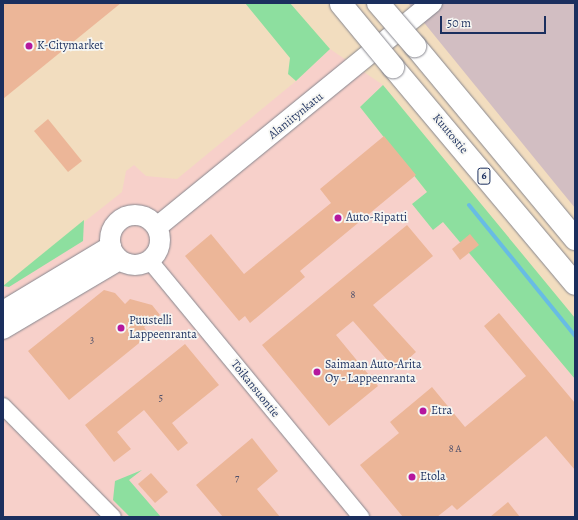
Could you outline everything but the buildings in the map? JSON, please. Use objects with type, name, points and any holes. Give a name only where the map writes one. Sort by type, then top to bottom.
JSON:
[{"type":"highway","points":[[378,3],[575,239]]},
{"type":"highway","name":"Kuutostie","points":[[340,4],[575,284]]},
{"type":"main road","name":"Alaniitynkatu","points":[[157,227],[432,3]]},
{"type":"main road","points":[[140,215],[153,221],[157,227],[161,242],[159,249],[150,261],[131,265],[115,253],[113,228],[126,216],[140,215]]},
{"type":"main road","points":[[3,311],[115,253]]},
{"type":"main road","points":[[3,329],[115,253]]},
{"type":"street","name":"Toikansuontie","points":[[150,261],[361,517]]},
{"type":"street","points":[[3,406],[113,517]]},
{"type":"shaded area","points":[[408,3],[575,3],[575,208]]},
{"type":"shaded area","points":[[330,49],[383,85],[360,107],[427,193],[412,204],[433,229],[443,222],[575,379],[575,517],[3,517],[3,286],[122,192],[126,171],[134,165],[146,176],[177,179],[296,81]]},
{"type":"green space","points":[[245,3],[290,3],[330,49],[296,81],[288,74],[290,58]]},
{"type":"green space","points":[[383,85],[575,318],[575,379],[443,222],[433,230],[412,204],[427,192],[360,107]]},
{"type":"green space","points":[[84,220],[83,241],[9,287],[3,286]]},
{"type":"green space","points":[[142,470],[129,480],[161,517],[130,517],[113,500],[115,481]]},
{"type":"waterway","points":[[469,205],[575,336]]},
{"type":"place","name":"K-Citymarket","points":[[29,46]]},
{"type":"place","name":"Auto-Ripatti","points":[[338,218]]},
{"type":"place","name":"Puustelli Lappeenranta","points":[[121,328]]},
{"type":"place","name":"Saimaan Auto-Arita Oy - Lappeenranta","points":[[317,372]]},
{"type":"place","name":"Etra","points":[[423,411]]},
{"type":"place","name":"Etola","points":[[412,477]]}]
